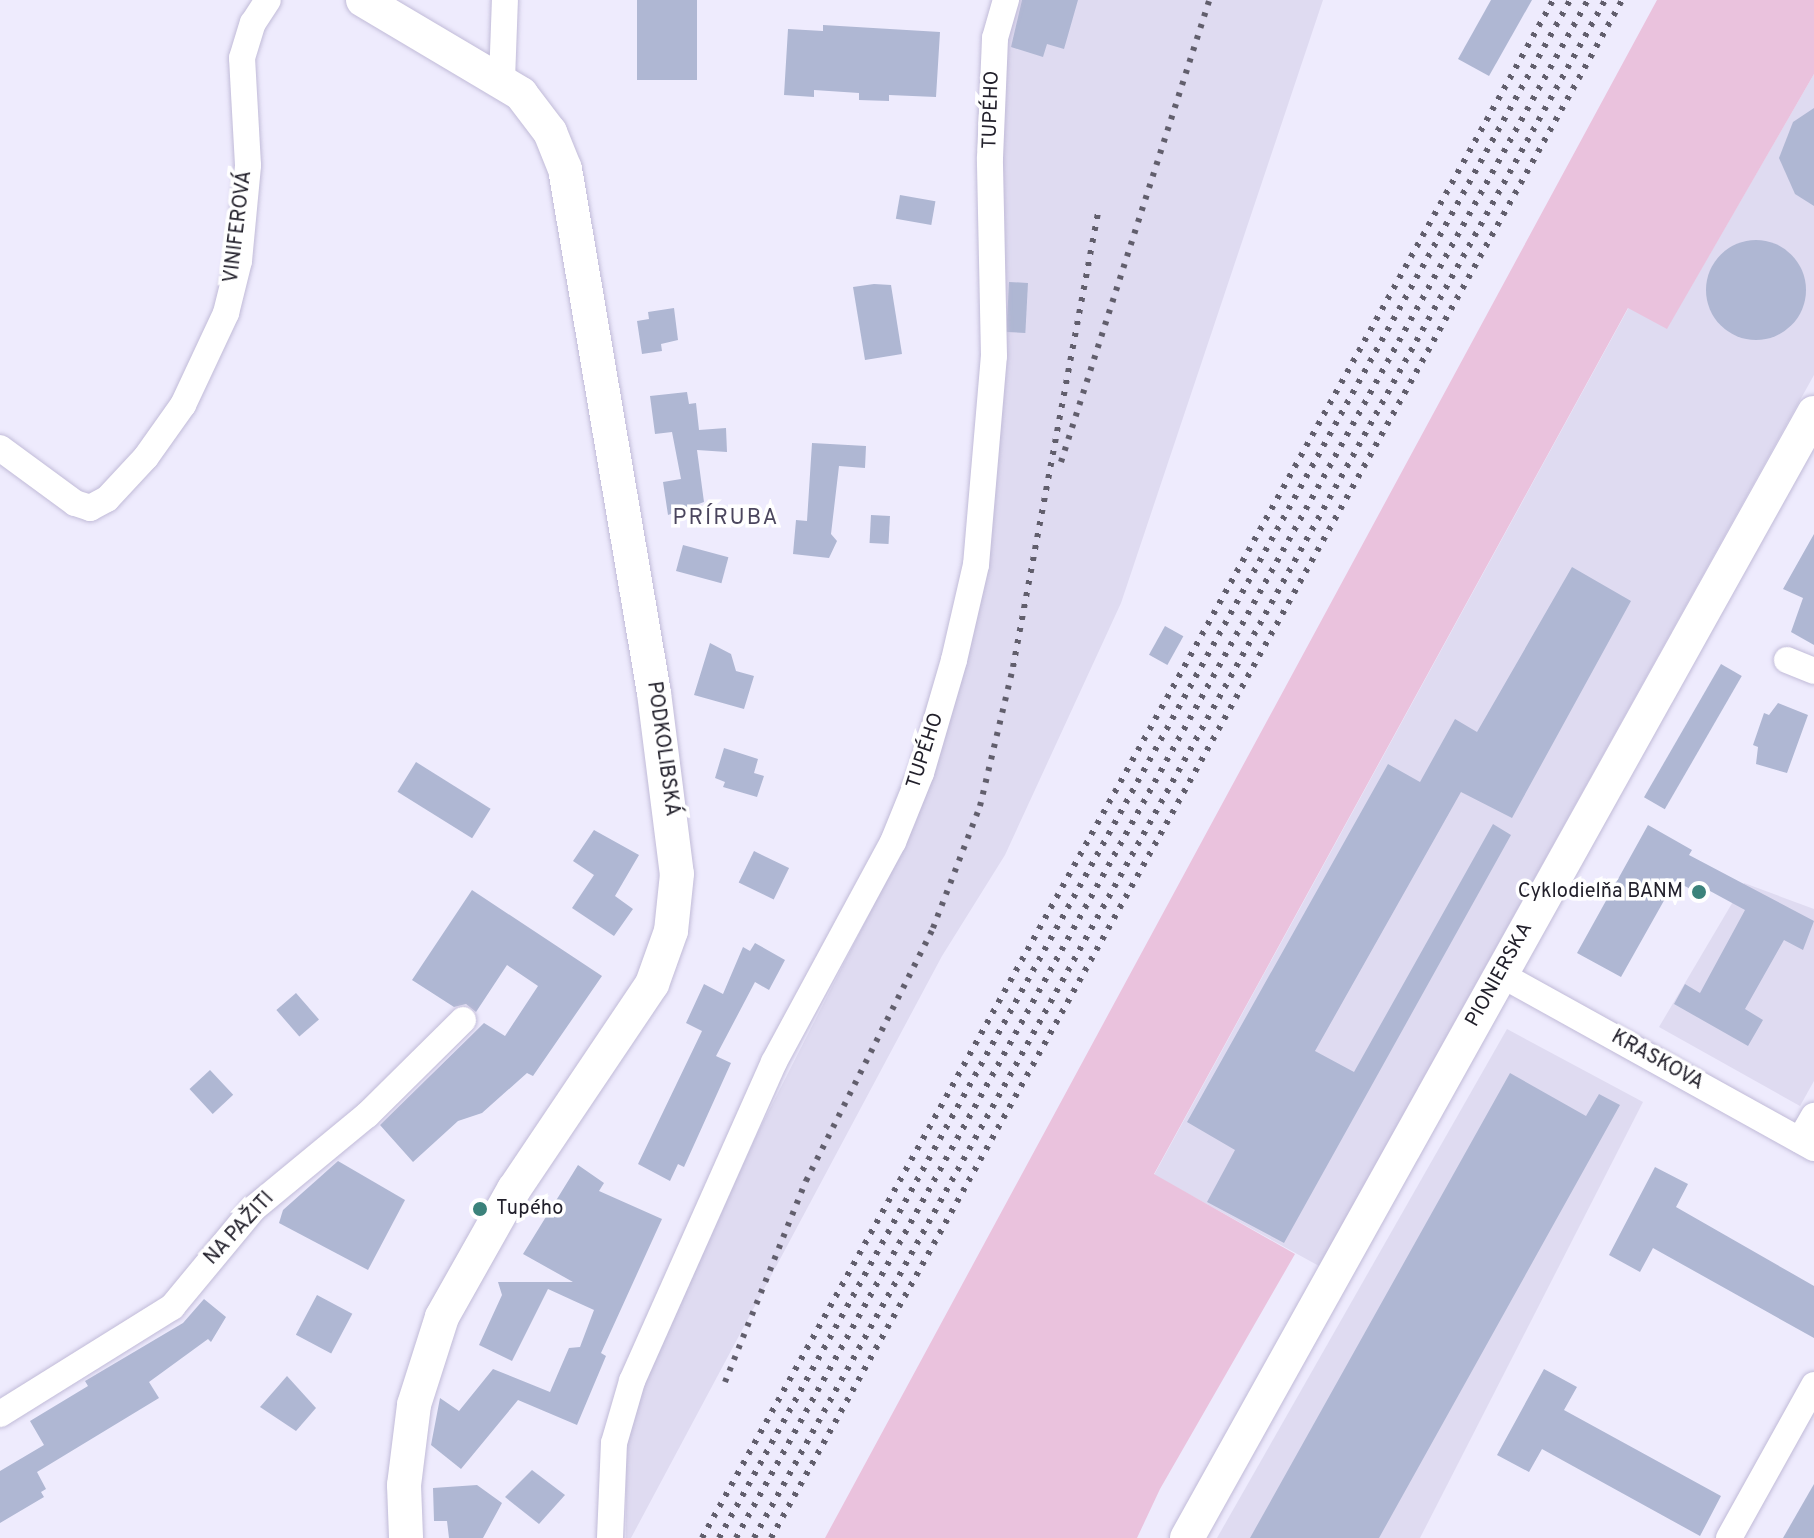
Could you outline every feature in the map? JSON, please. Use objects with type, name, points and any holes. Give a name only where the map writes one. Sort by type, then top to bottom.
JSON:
[{"type":"street","name":"VINIFEROVÁ","points":[[0,448],[75,503],[90,508],[107,499],[146,457],[183,405],[226,313],[239,261],[248,165],[242,58],[253,23],[268,0]]},
{"type":"street","name":"PODKOLIBSKÁ","points":[[363,0],[502,80],[521,94],[550,132],[573,195],[675,839],[676,896],[671,931],[652,984],[508,1198],[442,1317],[414,1405],[404,1485],[406,1538]]},
{"type":"street","points":[[502,80],[505,0]]},
{"type":"street","name":"TUPÉHO","points":[[610,1538],[614,1443],[632,1381],[774,1062],[893,842],[921,773],[954,660],[976,565],[993,369],[991,131],[995,38],[1006,0]]},
{"type":"street","name":"PIONIERSKA","points":[[1187,1538],[1814,413]]},
{"type":"street","points":[[1787,660],[1814,671]]},
{"type":"street","name":"KRASKOVA","points":[[1500,974],[1807,1144]]},
{"type":"street","name":"NA PAŽITI","points":[[0,1414],[172,1307],[253,1209],[367,1115],[463,1020]]},
{"type":"street","points":[[1807,1144],[1814,1116]]},
{"type":"street","points":[[1729,1538],[1814,1385]]},
{"type":"shaded area","points":[[1016,0],[1323,0],[1121,603],[1005,855],[942,956],[631,1538],[626,1538],[626,1425],[756,1136],[915,824],[939,747],[1006,332],[1001,217],[1005,52]]},
{"type":"shaded area","points":[[1657,0],[1814,0],[1814,74],[1667,329],[1628,308],[1154,1174],[1295,1254],[1160,1489],[1137,1538],[825,1538]]},
{"type":"shaded area","points":[[1814,74],[1814,375],[1319,1266],[1154,1175],[1629,307],[1667,328]]},
{"type":"shaded area","points":[[1744,883],[1814,909],[1814,1081],[1800,1106],[1659,1027]]},
{"type":"shaded area","points":[[1507,1029],[1643,1102],[1420,1538],[1217,1538]]},
{"type":"building","points":[[637,0],[697,0],[697,80],[637,80]]},
{"type":"building","points":[[1022,0],[1078,0],[1064,49],[1047,44],[1043,57],[1011,47]]},
{"type":"building","points":[[1491,0],[1532,0],[1489,76],[1458,59]]},
{"type":"building","points":[[823,25],[940,32],[936,97],[889,95],[889,101],[859,100],[859,93],[814,90],[814,97],[784,95],[788,29],[823,31]]},
{"type":"building","points":[[1814,108],[1814,206],[1795,194],[1779,158],[1793,122]]},
{"type":"building","points":[[900,195],[935,201],[931,225],[896,219]]},
{"type":"building","points":[[1756,240],[1784,248],[1798,262],[1806,290],[1798,318],[1784,332],[1756,340],[1728,332],[1714,318],[1706,290],[1714,262],[1728,248]]},
{"type":"building","points":[[1009,282],[1028,283],[1025,333],[1006,332]]},
{"type":"building","points":[[891,285],[902,354],[865,360],[853,287]]},
{"type":"building","points":[[674,308],[678,340],[661,344],[662,351],[642,354],[637,321],[649,319],[648,312]]},
{"type":"building","points":[[687,392],[689,404],[696,403],[699,430],[726,428],[727,452],[697,450],[704,502],[668,515],[663,482],[681,479],[672,432],[655,434],[650,396]]},
{"type":"building","points":[[812,443],[866,446],[865,468],[839,466],[831,534],[837,541],[829,558],[793,554],[796,520],[807,521]]},
{"type":"building","points":[[871,515],[890,516],[889,544],[870,543]]},
{"type":"building","points":[[1814,534],[1814,645],[1791,632],[1803,598],[1783,589]]},
{"type":"building","points":[[683,545],[728,557],[721,583],[676,571]]},
{"type":"building","points":[[1572,567],[1631,601],[1512,818],[1461,792],[1315,1051],[1354,1072],[1493,824],[1511,835],[1284,1243],[1207,1202],[1235,1150],[1187,1122],[1388,764],[1420,782],[1455,719],[1477,732]]},
{"type":"building","points":[[1165,626],[1183,636],[1167,665],[1149,655]]},
{"type":"building","points":[[710,643],[731,654],[736,671],[754,676],[744,709],[694,695]]},
{"type":"building","points":[[1721,664],[1742,676],[1665,809],[1644,797]]},
{"type":"building","points":[[1778,703],[1808,715],[1787,773],[1756,764],[1758,747],[1753,745],[1764,713],[1769,715]]},
{"type":"building","points":[[724,748],[758,759],[754,773],[764,776],[757,797],[723,787],[725,782],[715,778]]},
{"type":"building","points":[[416,762],[491,809],[472,838],[397,792]]},
{"type":"building","points":[[1648,825],[1692,850],[1689,855],[1814,921],[1803,950],[1784,940],[1745,1009],[1763,1020],[1748,1046],[1674,1004],[1685,984],[1700,993],[1745,910],[1710,891],[1706,897],[1675,881],[1621,977],[1577,953]]},
{"type":"building","points":[[594,830],[639,855],[615,896],[633,909],[614,936],[572,908],[594,875],[573,861]]},
{"type":"building","points":[[754,851],[789,868],[774,900],[739,882]]},
{"type":"building","points":[[472,890],[602,976],[533,1076],[527,1073],[482,1113],[458,1121],[413,1162],[380,1125],[484,1023],[505,1036],[538,986],[507,965],[476,1012],[466,1004],[454,1007],[412,980]]},
{"type":"building","points":[[755,943],[785,960],[769,990],[755,982],[716,1056],[731,1063],[684,1167],[678,1164],[670,1181],[638,1164],[702,1031],[686,1023],[704,984],[723,994],[743,947],[750,951]]},
{"type":"building","points":[[296,993],[319,1019],[299,1036],[276,1010]]},
{"type":"building","points":[[210,1070],[233,1095],[213,1114],[190,1089]]},
{"type":"building","points":[[1510,1073],[1586,1116],[1599,1094],[1620,1105],[1379,1538],[1250,1538]]},
{"type":"building","points":[[338,1161],[405,1200],[368,1270],[279,1223],[283,1210]]},
{"type":"building","points":[[578,1165],[604,1183],[599,1191],[662,1219],[601,1353],[606,1356],[577,1425],[518,1400],[461,1469],[431,1445],[440,1398],[459,1411],[493,1369],[550,1392],[569,1348],[580,1347],[594,1310],[548,1289],[512,1361],[479,1345],[502,1295],[498,1282],[573,1282],[523,1254]]},
{"type":"building","points":[[1655,1167],[1688,1184],[1676,1207],[1814,1286],[1814,1338],[1653,1248],[1640,1272],[1609,1255]]},
{"type":"building","points":[[317,1295],[352,1314],[331,1354],[296,1335]]},
{"type":"building","points":[[204,1299],[226,1317],[211,1342],[208,1339],[149,1382],[159,1398],[37,1472],[46,1489],[41,1492],[44,1497],[0,1523],[0,1471],[44,1445],[30,1421],[88,1386],[85,1381],[183,1323]]},
{"type":"building","points":[[1544,1369],[1577,1387],[1564,1410],[1721,1496],[1700,1536],[1542,1449],[1529,1472],[1497,1455]]},
{"type":"building","points":[[287,1376],[316,1408],[296,1431],[260,1407]]},
{"type":"building","points":[[532,1470],[565,1495],[539,1524],[505,1497]]},
{"type":"building","points":[[1814,1484],[1814,1538],[1783,1538]]},
{"type":"building","points":[[477,1485],[502,1503],[483,1538],[449,1538],[447,1521],[434,1521],[433,1488]]},
{"type":"railway","points":[[1061,462],[1209,0]]},
{"type":"railway","points":[[702,1538],[1553,0]]},
{"type":"railway","points":[[719,1538],[1570,0]]},
{"type":"railway","points":[[736,1538],[1588,0]]},
{"type":"railway","points":[[754,1538],[1605,0]]},
{"type":"railway","points":[[771,1538],[1622,0]]},
{"type":"railway","points":[[725,1382],[806,1181],[933,928],[980,806],[1013,667],[1098,213]]},
{"type":"place","name":"Cyklodielňa BANM","points":[[1699,892]]},
{"type":"place","name":"Tupého","points":[[480,1209]]},
{"type":"district","name":"PRÍRUBA","points":[[726,519]]}]
